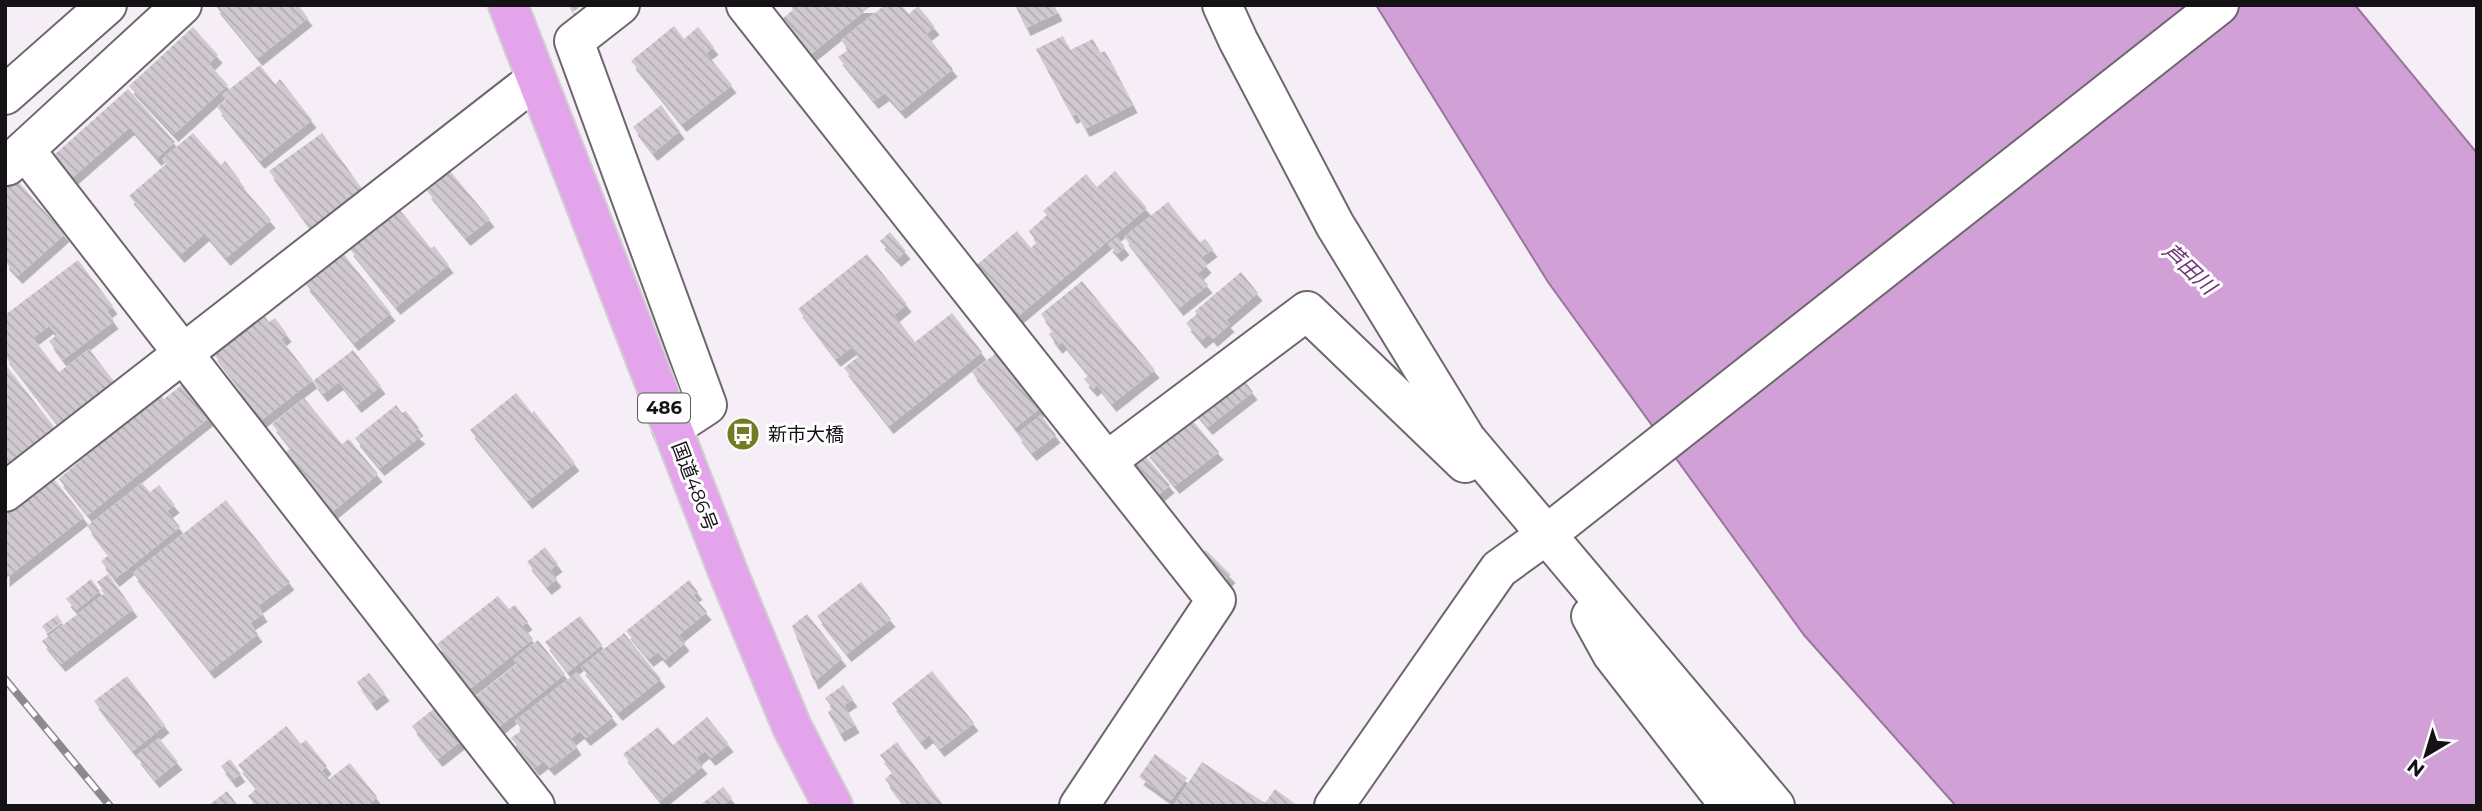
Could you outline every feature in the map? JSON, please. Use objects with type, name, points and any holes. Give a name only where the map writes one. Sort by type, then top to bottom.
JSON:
[{"type":"highway","name":"国道486号","points":[[508,5],[672,428],[792,727],[832,806]]},
{"type":"street","points":[[5,95],[107,5]]},
{"type":"street","points":[[182,5],[15,159],[183,354],[536,806]]},
{"type":"street","points":[[620,5],[574,41],[707,405],[672,428]]},
{"type":"street","points":[[746,5],[1216,600],[1079,806]]},
{"type":"street","points":[[1222,5],[1335,225],[1466,439],[1774,806]]},
{"type":"street","points":[[1334,806],[1499,569],[1546,535],[2218,5]]},
{"type":"street","points":[[5,492],[536,79]]},
{"type":"street","points":[[1107,461],[1307,312],[1499,495],[1510,491]]},
{"type":"street","points":[[1546,535],[1612,654],[1730,806]]},
{"type":"water","name":"芦田川","points":[[1376,5],[2355,5],[2477,153],[2477,806],[1956,806],[1804,635],[1548,282]]},
{"type":"building","points":[[215,5],[298,5],[308,18],[258,58]]},
{"type":"building","points":[[569,5],[582,5],[572,13]]},
{"type":"building","points":[[790,5],[872,5],[811,54],[783,18],[793,10]]},
{"type":"building","points":[[885,5],[901,5],[909,14],[918,6],[935,27],[926,34],[953,69],[901,111],[885,93],[874,101],[838,57],[848,50],[841,40]]},
{"type":"building","points":[[1015,5],[1054,5],[1058,13],[1026,28]]},
{"type":"building","points":[[674,26],[684,39],[698,27],[714,47],[706,53],[732,85],[682,124],[631,61]]},
{"type":"building","points":[[193,27],[218,55],[209,64],[228,85],[174,134],[129,86]]},
{"type":"building","points":[[1063,36],[1070,50],[1093,39],[1100,53],[1105,51],[1133,105],[1085,129],[1077,114],[1072,116],[1036,49]]},
{"type":"building","points":[[260,65],[275,84],[280,79],[312,120],[260,161],[217,107],[226,100],[222,95]]},
{"type":"building","points":[[128,89],[175,142],[157,158],[130,127],[72,178],[53,156]]},
{"type":"building","points":[[661,105],[680,131],[653,153],[633,127]]},
{"type":"building","points":[[193,133],[221,165],[225,161],[240,180],[238,182],[271,220],[226,258],[205,233],[180,255],[129,196],[166,164],[162,159]]},
{"type":"building","points":[[322,133],[363,190],[310,228],[269,171]]},
{"type":"building","points":[[450,171],[490,219],[466,238],[427,191]]},
{"type":"building","points":[[1115,171],[1147,208],[1016,318],[973,268],[1017,231],[1031,248],[1037,242],[1029,231],[1047,215],[1043,211],[1086,174],[1097,187]]},
{"type":"building","points":[[15,178],[65,234],[18,276],[5,262],[5,187]]},
{"type":"building","points":[[1168,202],[1200,242],[1205,239],[1213,249],[1201,258],[1207,265],[1198,273],[1208,285],[1179,308],[1124,237]]},
{"type":"building","points":[[399,209],[431,248],[434,246],[449,265],[396,307],[349,248]]},
{"type":"building","points":[[890,232],[906,251],[897,259],[880,241]]},
{"type":"building","points":[[1117,237],[1125,247],[1117,254],[1108,244]]},
{"type":"building","points":[[342,252],[391,313],[354,343],[305,283]]},
{"type":"building","points":[[867,254],[907,304],[894,315],[915,342],[952,313],[982,352],[889,426],[844,368],[859,356],[852,347],[836,359],[798,309]]},
{"type":"building","points":[[78,260],[113,306],[107,311],[114,321],[63,360],[49,341],[57,335],[49,326],[33,338],[59,372],[89,349],[117,385],[61,428],[5,356],[5,315]]},
{"type":"building","points":[[1241,272],[1258,293],[1226,320],[1230,324],[1213,339],[1209,334],[1201,341],[1186,323],[1197,314],[1195,311]]},
{"type":"building","points":[[1082,281],[1155,370],[1112,404],[1097,385],[1093,389],[1084,379],[1089,375],[1062,342],[1058,346],[1049,334],[1053,331],[1041,314]]},
{"type":"building","points":[[263,314],[269,322],[275,318],[287,334],[281,339],[313,380],[259,422],[237,393],[240,389],[213,353]]},
{"type":"building","points":[[353,350],[381,386],[357,405],[339,382],[323,394],[313,381]]},
{"type":"building","points":[[1000,350],[1043,406],[1015,428],[972,372]]},
{"type":"building","points":[[5,364],[55,428],[5,466]]},
{"type":"building","points":[[1239,373],[1253,392],[1208,427],[1193,409]]},
{"type":"building","points":[[183,384],[210,417],[88,515],[59,479],[160,395],[164,399]]},
{"type":"building","points":[[516,393],[532,413],[534,411],[575,463],[528,501],[470,430]]},
{"type":"building","points":[[304,398],[342,444],[349,439],[378,474],[332,512],[284,453],[291,448],[272,424]]},
{"type":"building","points":[[396,405],[402,413],[406,411],[419,428],[415,431],[421,436],[380,468],[355,438]]},
{"type":"building","points":[[1041,415],[1056,435],[1032,453],[1017,434]]},
{"type":"building","points":[[1188,415],[1219,452],[1175,486],[1145,449]]},
{"type":"building","points":[[1141,451],[1170,485],[1150,502],[1121,468]]},
{"type":"building","points":[[53,478],[84,517],[5,579],[5,515]]},
{"type":"building","points":[[142,483],[150,492],[159,485],[175,505],[167,511],[180,527],[115,579],[101,561],[109,555],[87,526]]},
{"type":"building","points":[[226,500],[290,582],[258,606],[263,614],[250,623],[258,634],[210,671],[133,573]]},
{"type":"building","points":[[545,547],[558,564],[550,570],[557,579],[547,587],[527,562]]},
{"type":"building","points":[[1206,550],[1231,575],[1221,585],[1197,560]]},
{"type":"building","points":[[108,574],[133,609],[61,664],[42,641],[105,593],[97,582]]},
{"type":"building","points":[[91,579],[100,591],[76,610],[66,599]]},
{"type":"building","points":[[689,580],[698,592],[693,595],[707,612],[679,635],[685,643],[665,660],[658,652],[649,659],[626,631]]},
{"type":"building","points":[[861,582],[891,619],[847,654],[817,616]]},
{"type":"building","points":[[498,596],[509,609],[515,605],[528,622],[522,626],[533,639],[471,688],[437,644]]},
{"type":"building","points":[[807,614],[842,658],[814,682],[792,626]]},
{"type":"building","points":[[57,615],[62,622],[47,633],[42,626]]},
{"type":"building","points":[[580,616],[602,645],[568,672],[545,642]]},
{"type":"building","points":[[624,633],[661,679],[618,713],[581,667]]},
{"type":"building","points":[[538,640],[565,674],[499,727],[475,697],[517,664],[513,660]]},
{"type":"building","points":[[932,671],[974,723],[940,749],[929,735],[921,742],[892,703]]},
{"type":"building","points":[[577,672],[613,717],[586,738],[580,731],[571,738],[577,747],[550,768],[544,761],[535,768],[511,738],[522,730],[515,721]]},
{"type":"building","points":[[369,673],[385,693],[372,703],[357,682]]},
{"type":"building","points":[[127,676],[165,725],[133,751],[94,701]]},
{"type":"building","points":[[843,685],[853,699],[844,705],[855,725],[840,734],[828,712],[833,708],[825,698]]},
{"type":"building","points":[[440,704],[466,737],[438,759],[412,726]]},
{"type":"building","points":[[707,717],[729,744],[711,758],[705,751],[696,758],[703,766],[660,801],[623,754],[658,727],[673,745]]},
{"type":"building","points":[[286,726],[301,744],[306,740],[327,766],[322,771],[329,779],[350,763],[377,797],[367,806],[256,806],[248,796],[257,788],[238,765]]},
{"type":"building","points":[[159,738],[178,762],[155,780],[136,756]]},
{"type":"building","points":[[897,742],[944,806],[897,806],[902,802],[885,779],[893,772],[880,755]]},
{"type":"building","points":[[1155,754],[1187,778],[1171,800],[1139,777]]},
{"type":"building","points":[[230,759],[241,774],[232,780],[221,766]]},
{"type":"building","points":[[1202,762],[1265,803],[1275,789],[1298,806],[1173,806]]},
{"type":"building","points":[[723,787],[732,798],[722,806],[699,806]]},
{"type":"building","points":[[227,791],[238,806],[208,806]]},
{"type":"railway","points":[[5,679],[110,806]]},
{"type":"place","name":"新市大橋","points":[[743,434]]}]
